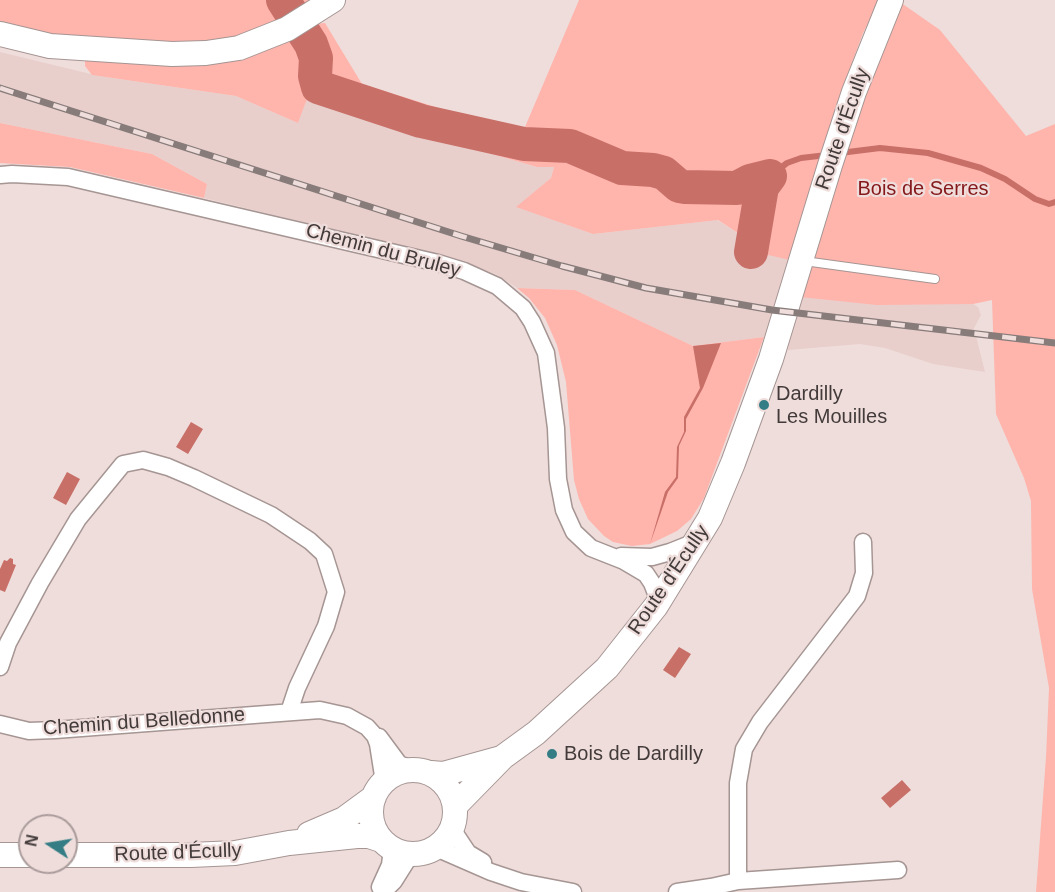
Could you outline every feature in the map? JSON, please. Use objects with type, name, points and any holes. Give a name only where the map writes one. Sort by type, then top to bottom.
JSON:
[{"type":"main road","points":[[0,33],[50,46],[183,54],[206,53],[239,48],[287,29],[333,0]]},
{"type":"main road","name":"Route d'Écully","points":[[454,818],[503,757],[536,733],[607,668],[660,601],[710,518],[734,463],[771,359],[854,92],[891,0]]},
{"type":"main road","name":"Route d'Écully","points":[[422,771],[443,774],[503,757]]},
{"type":"main road","points":[[403,771],[422,771],[447,786],[453,796],[454,818],[445,840],[436,848],[420,854],[395,848],[375,830],[372,819],[379,790],[403,771]]},
{"type":"main road","name":"Route d'Écully","points":[[289,843],[344,819],[379,790]]},
{"type":"main road","name":"Route d'Écully","points":[[78,855],[235,853],[289,843],[357,836],[369,836],[395,848]]},
{"type":"main road","points":[[0,855],[18,855]]},
{"type":"street","name":"Chemin du Bruley","points":[[0,176],[12,174],[68,177],[87,181],[438,262],[497,286],[523,308],[546,353],[556,428],[558,478],[564,510],[574,532],[591,548],[624,561],[646,574],[660,601]]},
{"type":"street","points":[[0,667],[13,634],[78,519],[123,464],[143,460],[194,478],[271,515],[310,541],[324,554],[336,592],[326,626],[297,688],[289,712]]},
{"type":"street","name":"Chemin du Bruley","points":[[608,554],[637,558],[652,557],[695,542]]},
{"type":"street","points":[[749,884],[738,783],[744,749],[760,722],[857,596],[864,573],[863,542]]},
{"type":"street","name":"Chemin du Belledonne","points":[[0,724],[29,730],[55,730],[320,710],[347,716],[367,727],[381,739],[399,764],[422,771]]},
{"type":"street","points":[[367,727],[375,736],[378,744],[379,790]]},
{"type":"street","points":[[454,818],[468,853],[521,882]]},
{"type":"street","points":[[378,892],[395,848]]},
{"type":"street","points":[[383,892],[394,881],[395,848]]},
{"type":"street","points":[[436,848],[491,872],[521,882],[573,892]]},
{"type":"street","points":[[677,892],[898,870]]},
{"type":"lane","points":[[801,260],[935,279]]},
{"type":"shaded area","points":[[0,52],[99,76],[236,96],[298,123],[313,82],[336,102],[485,152],[537,167],[554,167],[551,178],[517,207],[593,234],[717,220],[744,237],[790,260],[973,304],[978,307],[981,315],[974,328],[985,372],[933,364],[885,348],[860,344],[788,350],[790,321],[773,319],[764,337],[693,346],[575,290],[517,288],[496,274],[448,257],[204,198],[207,184],[152,154],[0,123]]},
{"type":"shaded area","points":[[721,343],[703,388],[686,419],[686,431],[679,446],[678,478],[668,492],[650,544],[665,492],[676,477],[677,447],[684,432],[684,417],[700,388],[693,346]]},
{"type":"shaded area","points":[[191,422],[203,429],[188,454],[176,447]]},
{"type":"shaded area","points":[[67,472],[80,479],[66,505],[53,498]]},
{"type":"shaded area","points":[[10,558],[16,565],[5,592],[0,590],[0,569],[4,560],[7,561]]},
{"type":"shaded area","points":[[679,647],[691,654],[675,678],[663,670]]},
{"type":"shaded area","points":[[902,780],[911,790],[890,808],[881,798]]},
{"type":"green space","name":"Bois de Serres","points":[[0,0],[316,0],[300,25],[325,23],[362,84],[522,134],[579,0],[897,0],[940,30],[1026,136],[1055,124],[1055,892],[1036,892],[1049,688],[1032,589],[1031,501],[1024,478],[996,414],[992,300],[973,304],[877,305],[781,295],[790,260],[742,249],[744,237],[718,220],[593,234],[516,207],[551,178],[554,167],[537,167],[485,152],[336,102],[325,91],[317,89],[313,83],[298,123],[236,96],[92,75],[85,66],[85,49],[0,33]],"holes":[[[880,2],[836,106],[863,33]]]},
{"type":"green space","points":[[0,123],[152,154],[207,184],[204,198],[70,167],[0,163]]},
{"type":"green space","points":[[517,288],[575,290],[693,346],[764,337],[704,498],[691,519],[677,531],[650,544],[632,546],[613,542],[588,519],[574,480],[566,382],[557,345],[545,318],[529,298]]},
{"type":"waterway","points":[[283,0],[311,44],[316,58],[315,76],[318,87],[421,121],[524,144],[570,146],[622,168],[664,173],[679,186],[737,188],[750,181],[770,176]]},
{"type":"waterway","points":[[840,153],[880,148],[928,153],[981,168],[1005,179],[1035,199],[1049,204],[1055,202]]},
{"type":"waterway","points":[[770,176],[787,163],[801,158],[827,155]]},
{"type":"waterway","points":[[751,252],[762,187],[770,176]]},
{"type":"railway","points":[[0,88],[461,236],[646,288],[772,310],[1055,343]]},
{"type":"place","name":"Dardilly Les Mouilles","points":[[764,405]]},
{"type":"place","name":"Bois de Dardilly","points":[[552,754]]}]
